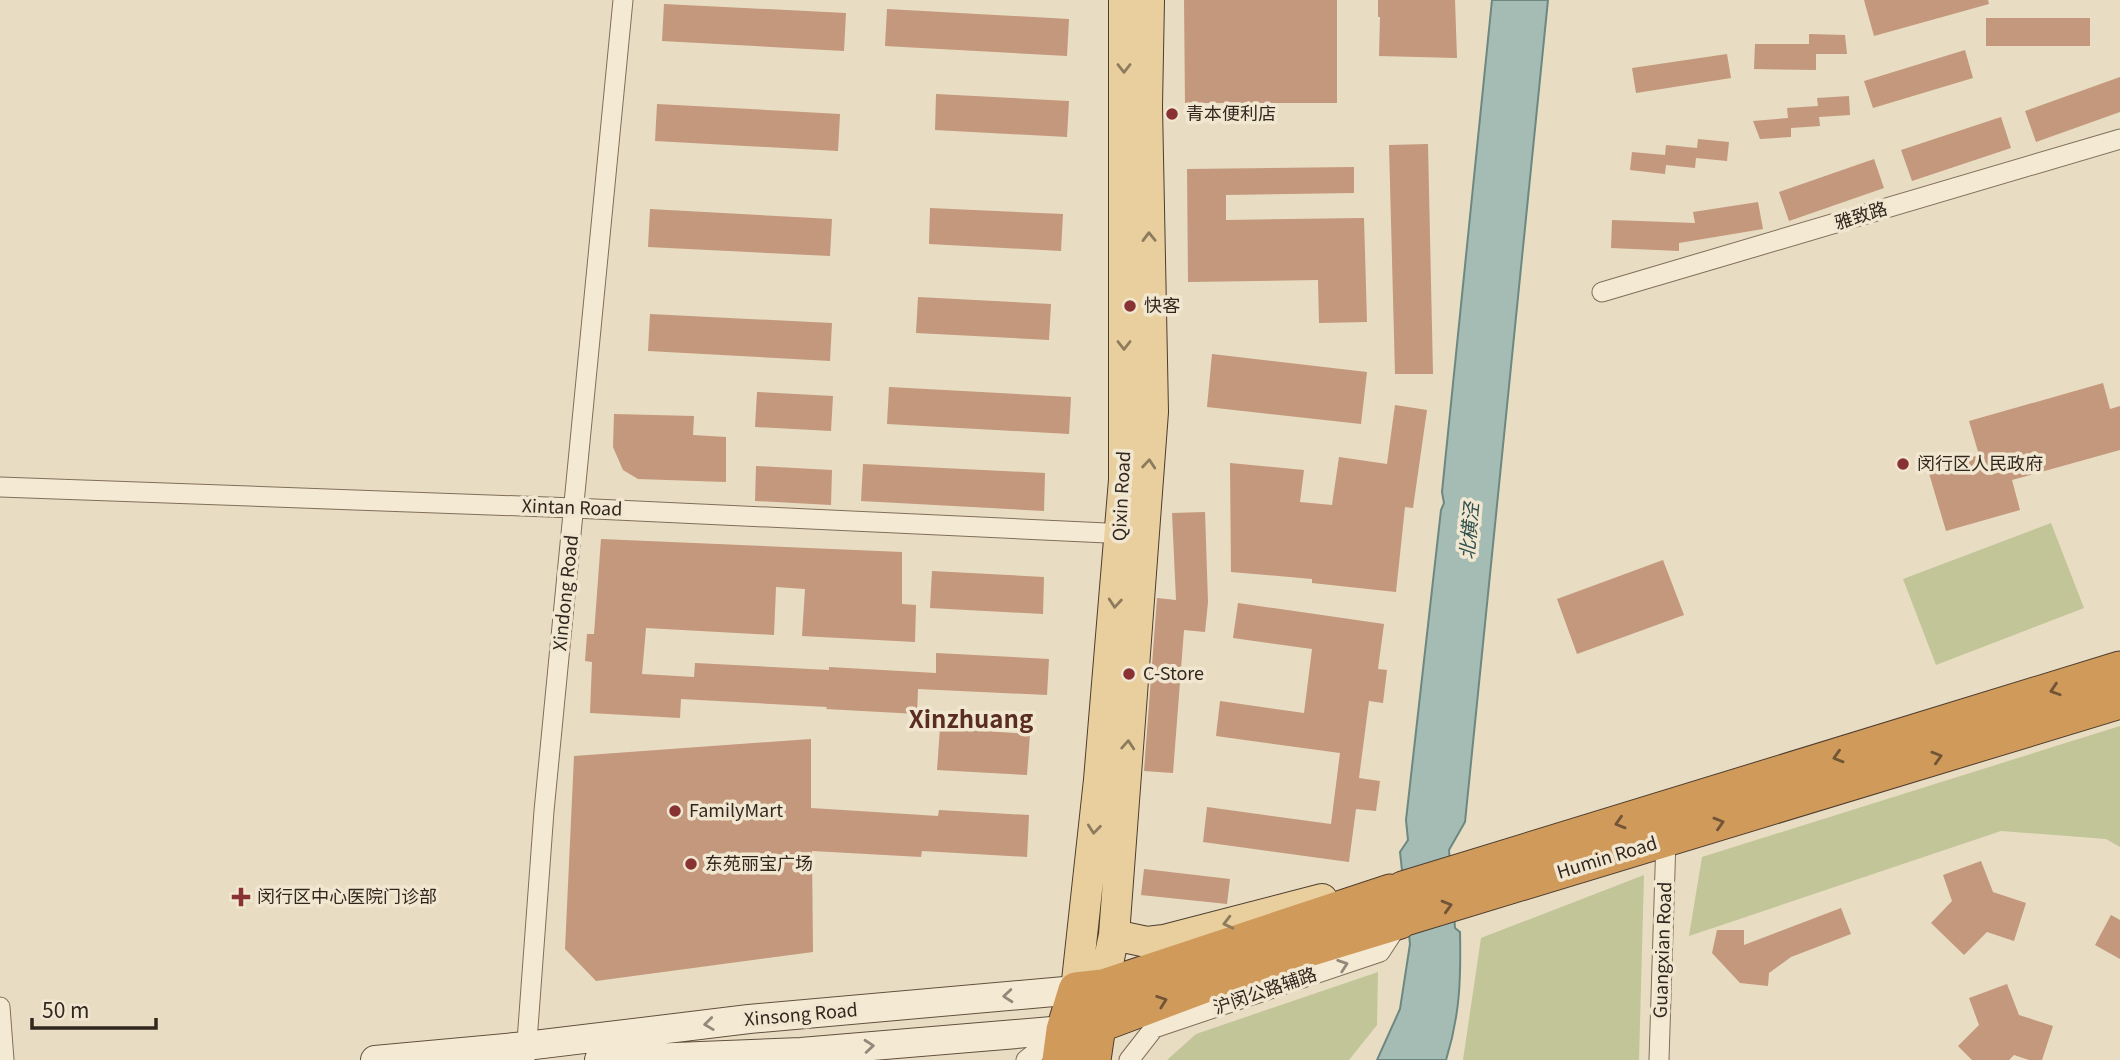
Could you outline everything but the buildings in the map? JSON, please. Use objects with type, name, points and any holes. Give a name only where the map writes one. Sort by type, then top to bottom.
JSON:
[{"type":"highway","name":"Humin Road","points":[[1090,989],[1489,878],[2120,669]]},
{"type":"highway","name":"Humin Road","points":[[1489,878],[1666,839],[2120,701]]},
{"type":"highway","name":"Humin Road","points":[[1062,1045],[1098,1024],[1269,961],[1399,905]]},
{"type":"highway","points":[[1090,989],[1098,1024],[1093,1060]]},
{"type":"highway","points":[[1062,1045],[1090,989]]},
{"type":"main road","name":"Qixin Road","points":[[1090,989],[1114,935],[1132,534],[1124,480],[1124,0]]},
{"type":"main road","name":"Qixin Road","points":[[1090,989],[1099,780],[1132,534],[1153,412],[1147,106],[1149,0]]},
{"type":"main road","points":[[1114,935],[1147,942],[1155,941],[1345,893],[1399,905]]},
{"type":"main road","name":"Xinsong Road","points":[[375,1060],[526,1053],[749,1019],[1090,989]]},
{"type":"main road","name":"Xinsong Road","points":[[599,1060],[1062,1045]]},
{"type":"main road","name":"Xinsong Road","points":[[526,1053],[563,1060]]},
{"type":"street","name":"Xindong Road","points":[[526,1053],[544,811],[623,0]]},
{"type":"street","name":"雅致路","points":[[1601,292],[2120,139]]},
{"type":"street","name":"Xintan Road","points":[[0,487],[575,508],[1132,534]]},
{"type":"street","name":"Guangxian Road","points":[[1659,1060],[1666,839]]},
{"type":"street","name":"沪闵公路辅路","points":[[1129,1060],[1154,1028],[1380,952],[1399,905]]},
{"type":"street","points":[[0,1007],[4,1060]]},
{"type":"street","points":[[1027,1060],[1062,1045]]},
{"type":"green space","points":[[2051,523],[2084,608],[1936,665],[1903,579]]},
{"type":"green space","points":[[2120,726],[2120,847],[2106,839],[2001,831],[1689,936],[1702,857]]},
{"type":"green space","points":[[1644,875],[1639,1060],[1463,1060],[1481,938]]},
{"type":"green space","points":[[1378,972],[1377,1025],[1349,1060],[1167,1060],[1196,1034]]},
{"type":"water","name":"北横泾","points":[[1492,0],[1548,0],[1465,822],[1449,850],[1455,928],[1460,932],[1459,997],[1446,1060],[1377,1060],[1400,1009],[1410,944],[1400,852],[1408,840],[1406,820],[1441,510],[1444,503],[1442,492]]},
{"type":"place","name":"青本便利店","points":[[1172,114]]},
{"type":"place","name":"快客","points":[[1130,306]]},
{"type":"place","name":"闵行区人民政府","points":[[1903,464]]},
{"type":"place","name":"C-Store","points":[[1129,674]]},
{"type":"place","name":"FamilyMart","points":[[675,811]]},
{"type":"place","name":"东苑丽宝广场","points":[[691,864]]},
{"type":"place","name":"闵行区中心医院门诊部","points":[[241,897]]},
{"type":"district","name":"Xinzhuang","points":[[971,720]]}]
